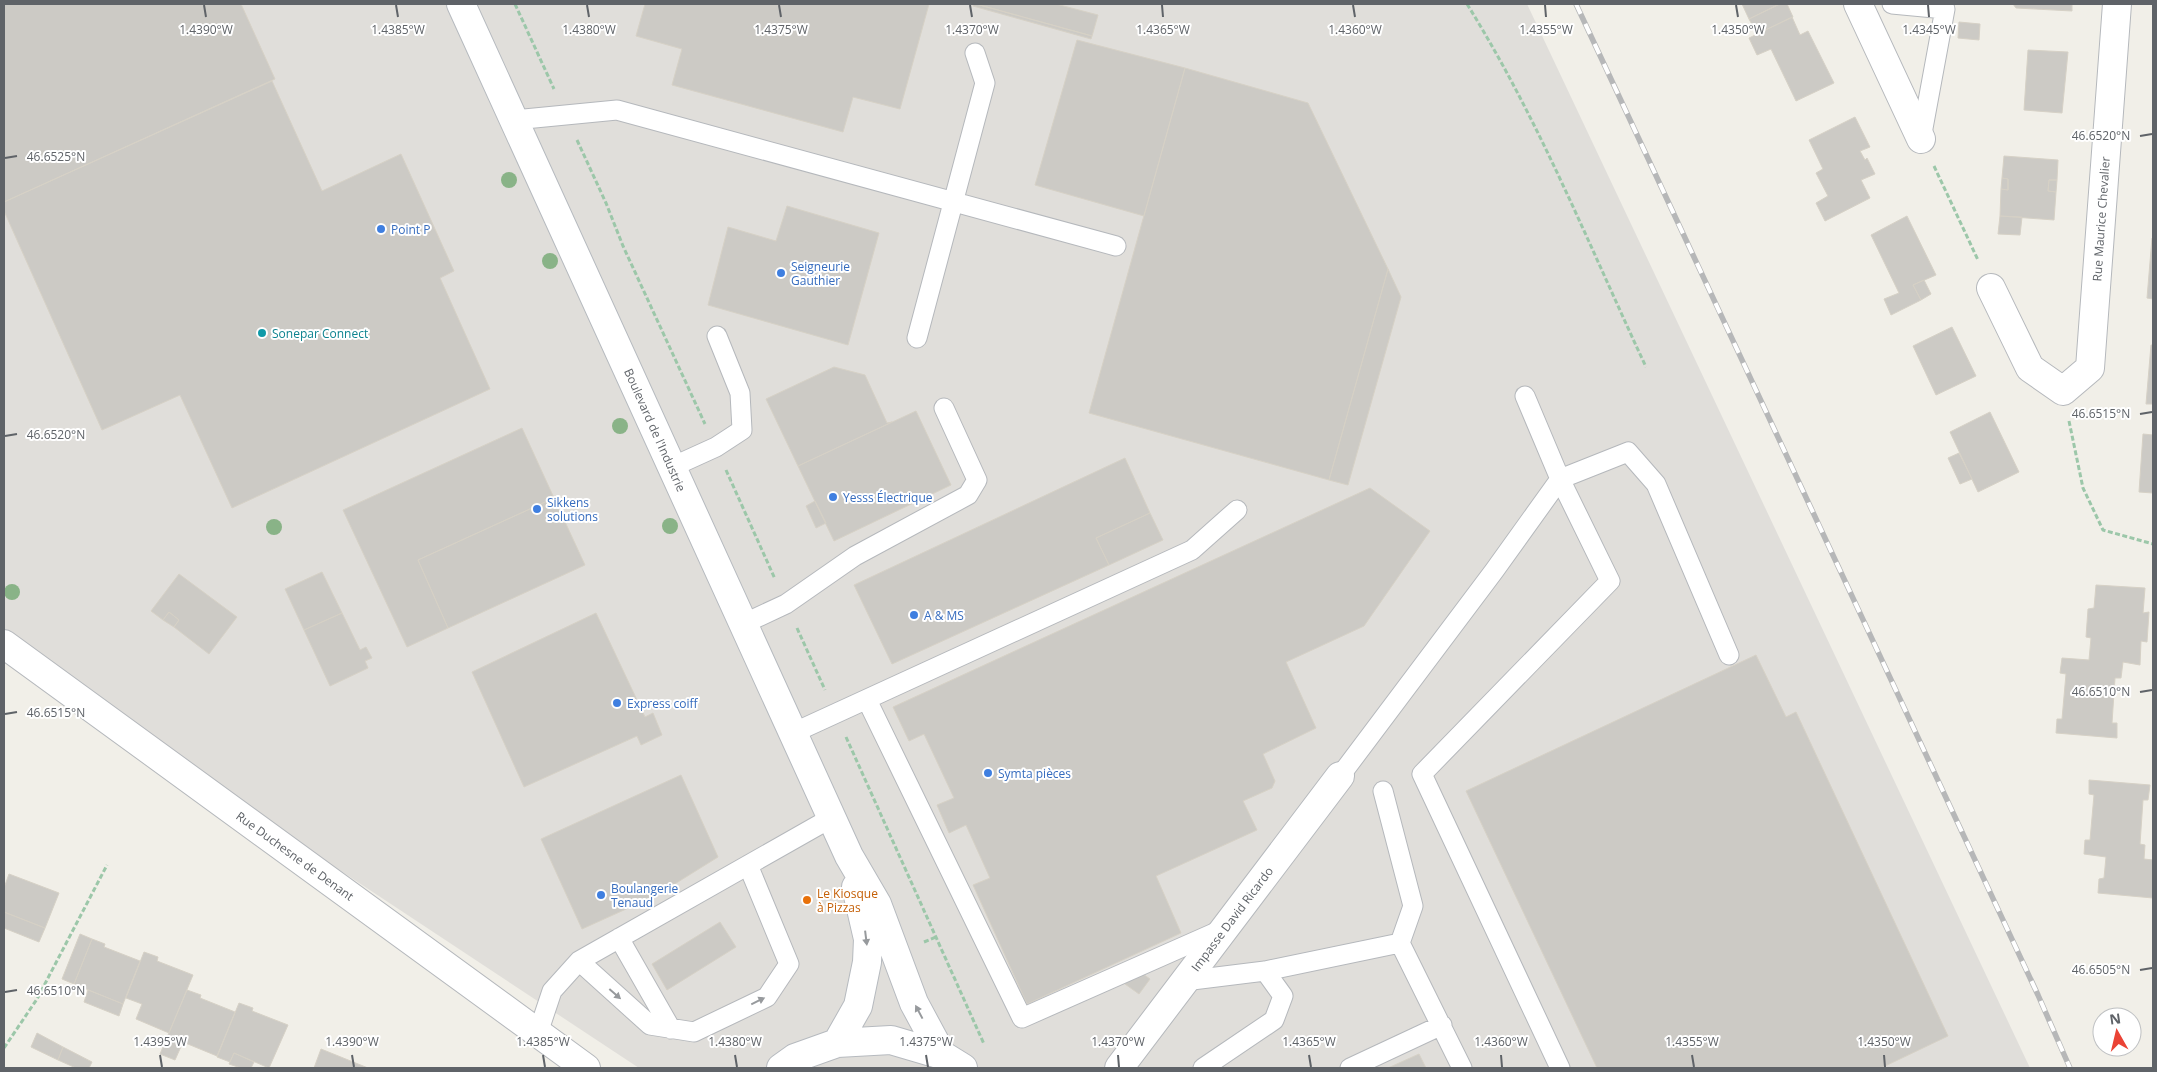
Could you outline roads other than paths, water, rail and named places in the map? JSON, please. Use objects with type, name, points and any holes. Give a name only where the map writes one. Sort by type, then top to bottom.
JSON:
[{"type":"street","name":"Boulevard de l'Industrie","points":[[461,4],[831,818],[849,856],[877,904],[914,1003],[953,1062]]},
{"type":"street","points":[[1858,4],[1922,139]]},
{"type":"street","name":"Rue Maurice Chevalier","points":[[1991,288],[2030,368],[2063,391],[2090,368],[2116,4]]},
{"type":"street","name":"Rue Duchesne de Denant","points":[[4,644],[586,1068]]},
{"type":"street","name":"Impasse David Ricardo","points":[[1117,1066],[1340,776]]},
{"type":"street","name":"Boulevard de l'Industrie","points":[[836,1042],[858,1006],[867,962],[868,939],[849,856]]},
{"type":"street","points":[[781,1068],[795,1058],[836,1042],[890,1040],[953,1062]]},
{"type":"lane","points":[[1892,4],[1945,9],[1922,139]]},
{"type":"lane","points":[[918,338],[985,82],[976,53]]},
{"type":"lane","points":[[514,120],[617,110],[1116,246]]},
{"type":"lane","points":[[672,467],[716,447],[742,430],[740,393],[717,336]]},
{"type":"lane","points":[[1525,396],[1560,479],[1610,581],[1422,774],[1560,1068]]},
{"type":"lane","points":[[743,624],[786,604],[856,556],[968,495],[977,480],[944,408]]},
{"type":"lane","points":[[1340,776],[1494,571],[1560,479],[1628,452],[1656,484],[1729,655]]},
{"type":"lane","points":[[793,733],[1192,550],[1237,510]]},
{"type":"lane","points":[[867,700],[1022,1018],[1225,928]]},
{"type":"lane","points":[[1383,790],[1413,906],[1400,943],[1462,1068]]},
{"type":"lane","points":[[538,1033],[552,991],[578,962],[831,818]]},
{"type":"lane","points":[[578,962],[650,1025],[694,1032],[766,997],[790,964],[748,865]]},
{"type":"lane","points":[[619,938],[671,1028]]},
{"type":"lane","points":[[1184,981],[1265,971],[1400,943]]},
{"type":"lane","points":[[1203,1068],[1274,1020],[1283,996],[1265,971]]},
{"type":"lane","points":[[1350,1068],[1442,1025]]},
{"type":"railway","points":[[1576,4],[2038,995],[2070,1068]]},
{"type":"place","name":"Point P","points":[[381,229]]},
{"type":"place","name":"Seigneurie Gauthier","points":[[781,273]]},
{"type":"place","name":"Sonepar Connect","points":[[262,333]]},
{"type":"place","name":"Yesss Électrique","points":[[833,497]]},
{"type":"place","name":"Sikkens solutions","points":[[537,509]]},
{"type":"place","name":"A & MS","points":[[914,615]]},
{"type":"place","name":"Express coiff","points":[[617,703]]},
{"type":"place","name":"Symta pièces","points":[[988,773]]},
{"type":"place","name":"Boulangerie Tenaud","points":[[601,895]]},
{"type":"place","name":"Le Kiosque à Pizzas","points":[[807,900]]}]
